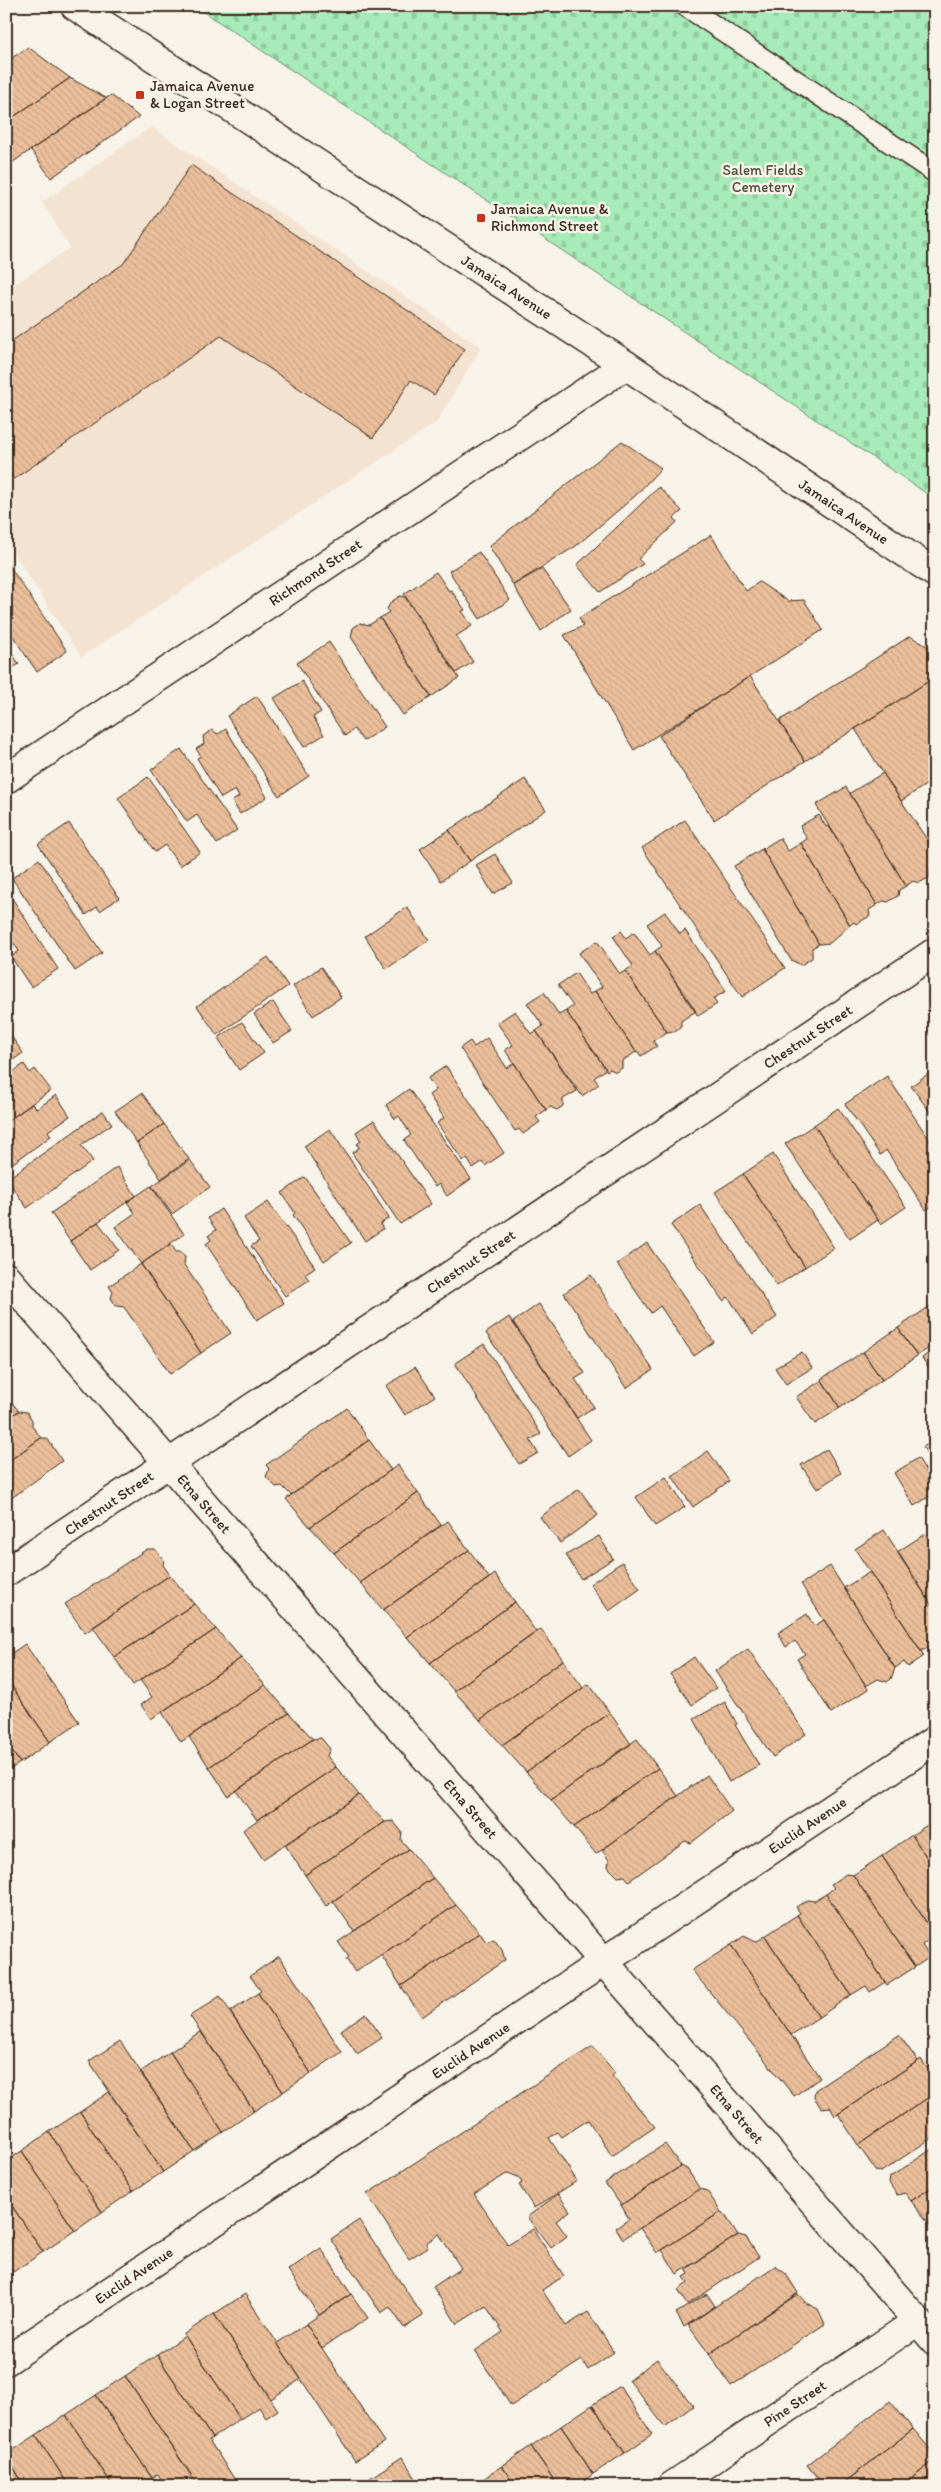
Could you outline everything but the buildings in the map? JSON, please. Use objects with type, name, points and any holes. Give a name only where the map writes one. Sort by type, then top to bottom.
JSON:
[{"type":"street","name":"Jamaica Avenue","points":[[75,6],[626,365],[935,573]]},
{"type":"street","name":"Richmond Street","points":[[6,779],[626,365]]},
{"type":"street","name":"Chestnut Street","points":[[6,1572],[935,952]]},
{"type":"street","name":"Etna Street","points":[[6,1277],[926,2331]]},
{"type":"street","name":"Euclid Avenue","points":[[6,2361],[935,1740]]},
{"type":"street","name":"Pine Street","points":[[672,2486],[926,2331]]},
{"type":"lane","points":[[685,6],[935,173]]},
{"type":"shaded area","points":[[151,127],[481,347],[437,422],[81,657],[6,541],[6,290],[70,248],[42,202]]},
{"type":"green space","name":"Salem Fields Cemetery","points":[[195,6],[935,6],[935,499]]},
{"type":"place","name":"Jamaica Avenue & Logan Street","points":[[140,95]]},
{"type":"place","name":"Jamaica Avenue & Richmond Street","points":[[481,218]]}]
